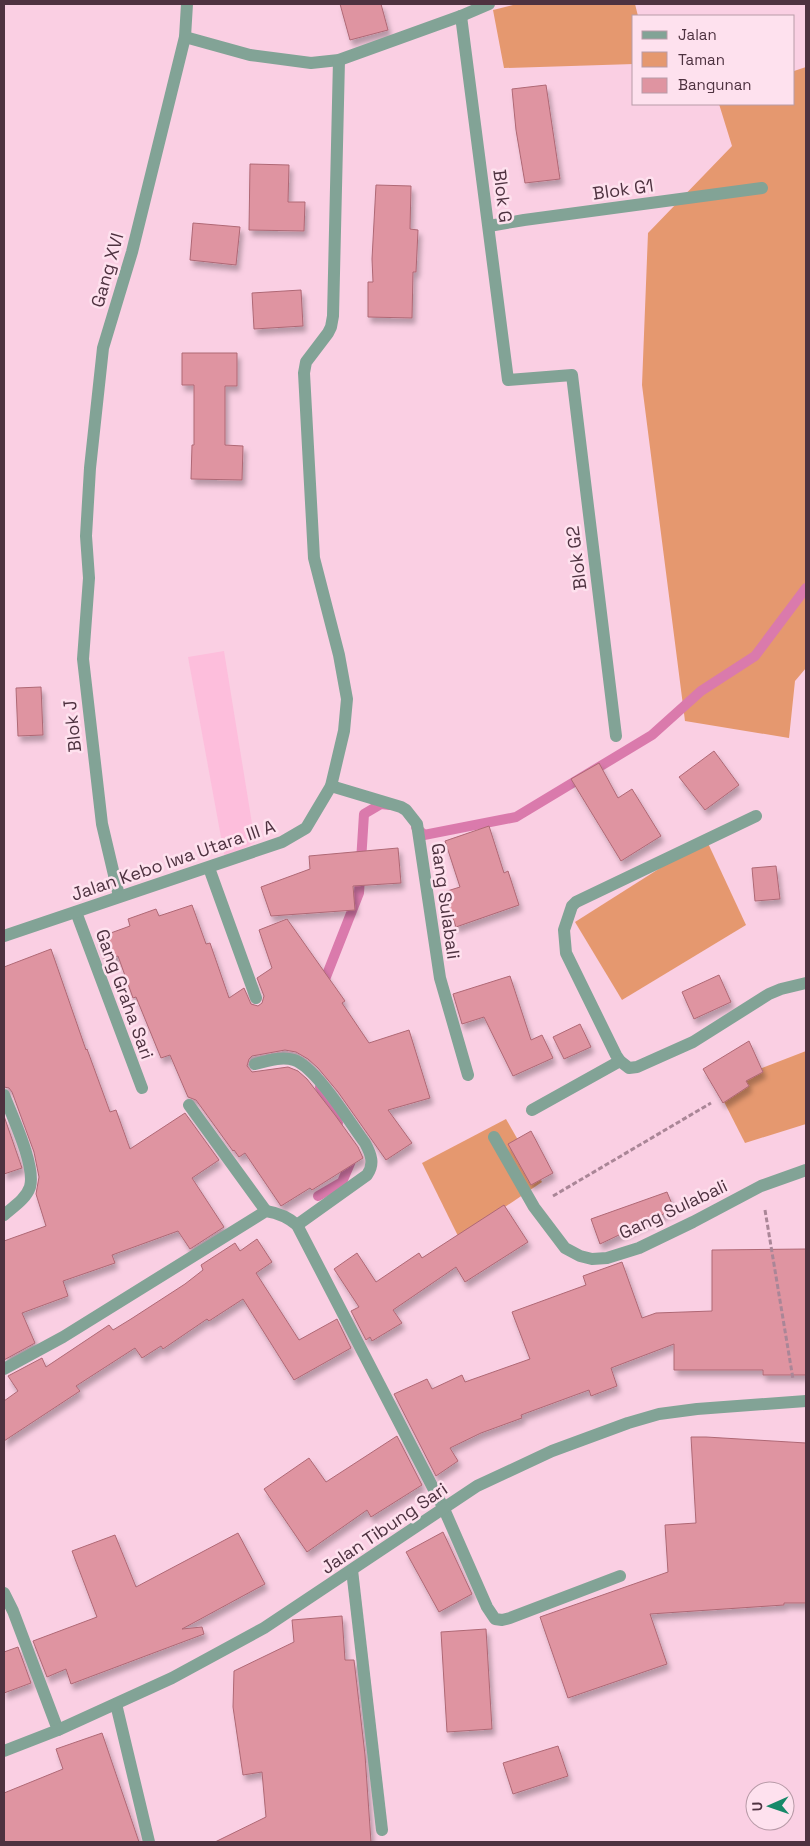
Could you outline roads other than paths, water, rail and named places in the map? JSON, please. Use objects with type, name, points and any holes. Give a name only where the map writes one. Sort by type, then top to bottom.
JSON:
[{"type":"street","name":"Gang XVI","points":[[88,550],[86,536],[90,468],[103,348],[132,252],[185,37],[187,4]]},
{"type":"street","points":[[185,37],[250,55],[311,63],[339,60],[489,4]]},
{"type":"street","name":"Blok G","points":[[461,16],[508,380],[572,375]]},
{"type":"street","name":"Jalan Kebo Iwa Utara III A","points":[[4,936],[282,842],[306,828],[331,786],[344,731],[346,698],[339,655],[314,558],[304,373],[306,362],[332,326],[339,60]]},
{"type":"street","name":"Blok G1","points":[[489,226],[762,188]]},
{"type":"street","name":"Blok G2","points":[[572,375],[616,736]]},
{"type":"street","name":"Blok J","points":[[88,550],[89,578],[83,660],[102,824],[119,896]]},
{"type":"street","name":"Gang Sulabali","points":[[331,786],[401,807],[406,810],[417,824],[440,978],[468,1075]]},
{"type":"street","points":[[756,816],[576,902],[572,906],[564,930],[566,953],[620,1061],[629,1068],[637,1067],[693,1042],[769,994],[806,983]]},
{"type":"street","points":[[209,868],[256,998]]},
{"type":"street","name":"Gang Graha Sari","points":[[76,912],[142,1088]]},
{"type":"street","points":[[255,1064],[277,1059],[292,1059],[304,1065],[315,1076],[365,1143],[371,1155],[372,1162],[367,1175],[298,1226]]},
{"type":"street","points":[[532,1110],[620,1061]]},
{"type":"street","points":[[4,1095],[28,1159],[31,1178],[29,1188],[24,1197],[4,1215]]},
{"type":"street","points":[[189,1105],[266,1211],[285,1216],[298,1226],[444,1509],[487,1607],[495,1619],[510,1618],[620,1576]]},
{"type":"street","name":"Gang Sulabali","points":[[494,1137],[534,1207],[564,1248],[586,1257],[607,1258],[639,1248],[761,1186],[806,1170]]},
{"type":"street","points":[[4,1369],[63,1337],[266,1211]]},
{"type":"street","name":"Jalan Tibung Sari","points":[[4,1751],[58,1730],[172,1678],[264,1628],[477,1486],[552,1451],[628,1423],[659,1414],[697,1409],[801,1402]]},
{"type":"street","points":[[352,1570],[382,1830]]},
{"type":"street","points":[[4,1593],[58,1730]]},
{"type":"street","points":[[116,1704],[149,1842]]},
{"type":"waterway","points":[[416,827],[424,835],[516,817],[652,735],[701,691],[755,656],[806,588]]},
{"type":"waterway","points":[[322,987],[359,893],[364,814],[381,804],[390,805]]},
{"type":"waterway","points":[[320,1087],[338,1123]]},
{"type":"waterway","points":[[318,1196],[342,1182],[354,1154]]}]
